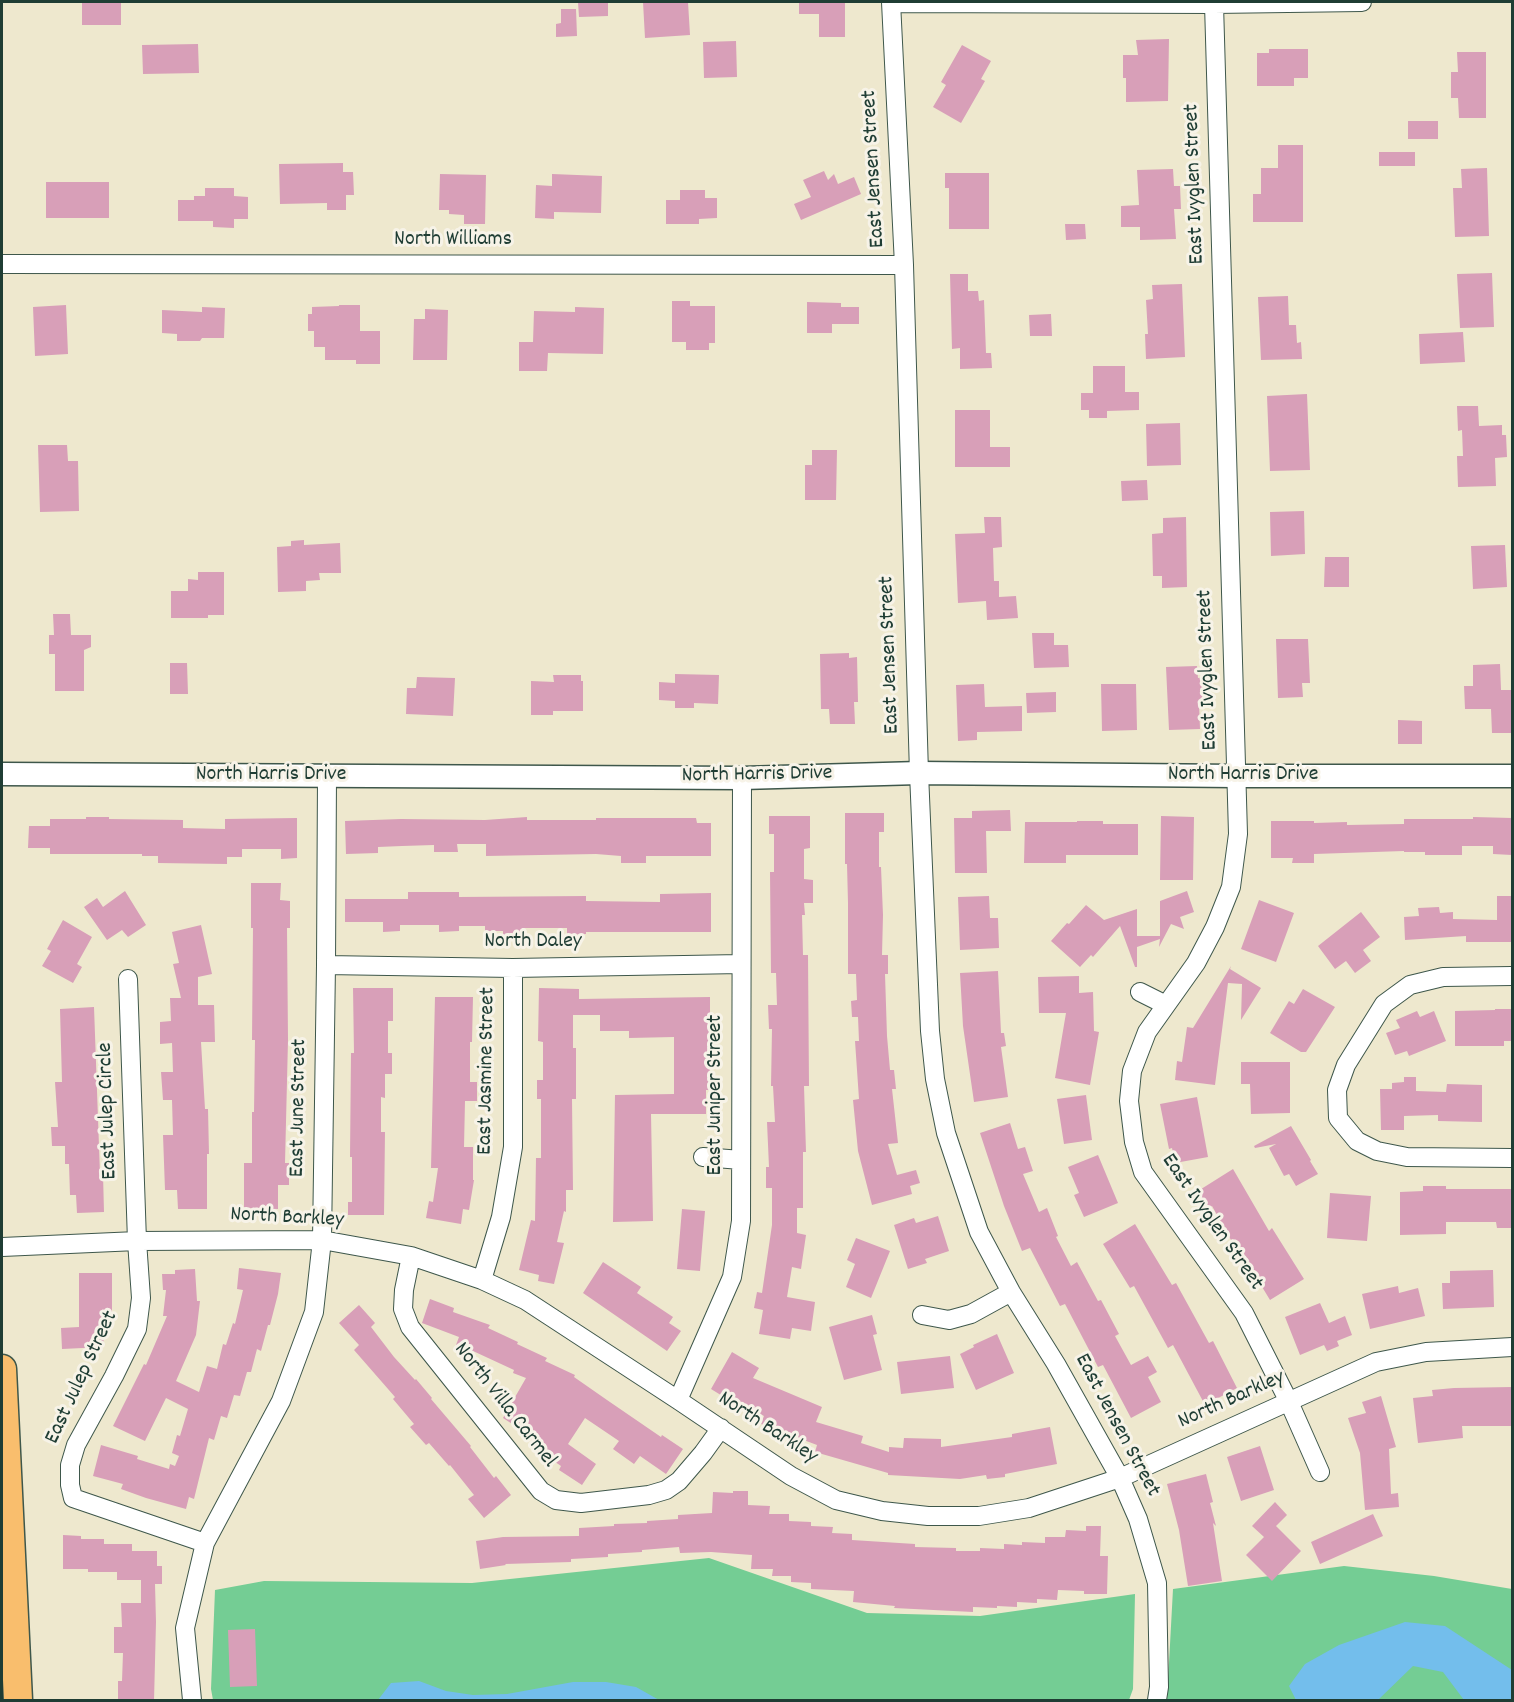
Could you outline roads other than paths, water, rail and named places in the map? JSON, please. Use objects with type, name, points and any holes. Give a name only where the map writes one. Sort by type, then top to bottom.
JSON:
[{"type":"main road","points":[[2,1369],[5,1509],[18,1701]]},
{"type":"street","points":[[891,2],[1215,4],[1362,2]]},
{"type":"street","name":"East Jensen Street","points":[[891,2],[904,265],[919,773],[930,1031],[935,1079],[946,1133],[979,1232],[1011,1292],[1056,1364],[1120,1478],[1138,1519],[1157,1583],[1157,1701]]},
{"type":"street","name":"East Ivyglen Street","points":[[1215,4],[1238,834],[1231,887],[1215,927],[1196,963],[1147,1032],[1131,1071],[1129,1101],[1134,1142],[1143,1173],[1244,1313],[1289,1402],[1320,1472]]},
{"type":"street","name":"North Williams","points":[[2,264],[904,265]]},
{"type":"street","name":"North Harris Drive","points":[[2,774],[742,778],[919,773],[1512,776]]},
{"type":"street","name":"East June Street","points":[[192,1701],[185,1628],[205,1543],[281,1401],[314,1312],[322,1240],[327,965],[327,776]]},
{"type":"street","name":"East Juniper Street","points":[[678,1400],[732,1277],[741,1221],[742,778]]},
{"type":"street","name":"North Daley","points":[[327,965],[513,968],[741,964]]},
{"type":"street","name":"East Jasmine Street","points":[[482,1280],[501,1217],[513,1147],[513,968]]},
{"type":"street","points":[[1512,976],[1443,977],[1410,985],[1384,1004],[1346,1065],[1337,1090],[1338,1118],[1357,1141],[1377,1151],[1407,1157],[1512,1158]]},
{"type":"street","name":"East Julep Circle","points":[[128,979],[137,1241]]},
{"type":"street","points":[[1140,992],[1166,1005]]},
{"type":"street","points":[[703,1157],[741,1160]]},
{"type":"street","name":"North Barkley","points":[[2,1247],[137,1241],[322,1240],[411,1256],[482,1280],[525,1300],[791,1476],[836,1500],[882,1511],[928,1516],[979,1516],[1029,1508],[1120,1478],[1376,1362],[1426,1352],[1512,1347]]},
{"type":"street","name":"East Julep Street","points":[[137,1241],[141,1298],[137,1329],[76,1445],[70,1465],[70,1485],[73,1498],[205,1543]]},
{"type":"street","name":"North Villa Carmel","points":[[411,1256],[404,1290],[403,1310],[410,1327],[541,1491],[556,1500],[580,1503],[648,1495],[666,1490],[680,1481],[721,1428]]},
{"type":"street","points":[[922,1315],[949,1320],[971,1314],[1011,1292]]},
{"type":"water","points":[[1405,1622],[1445,1626],[1512,1670],[1512,1700],[1464,1700],[1443,1672],[1413,1666],[1378,1700],[1296,1700],[1289,1686],[1305,1664],[1339,1645]]},
{"type":"water","points":[[419,1681],[446,1691],[473,1695],[507,1694],[573,1682],[606,1682],[636,1687],[659,1700],[378,1700],[391,1683]]}]
